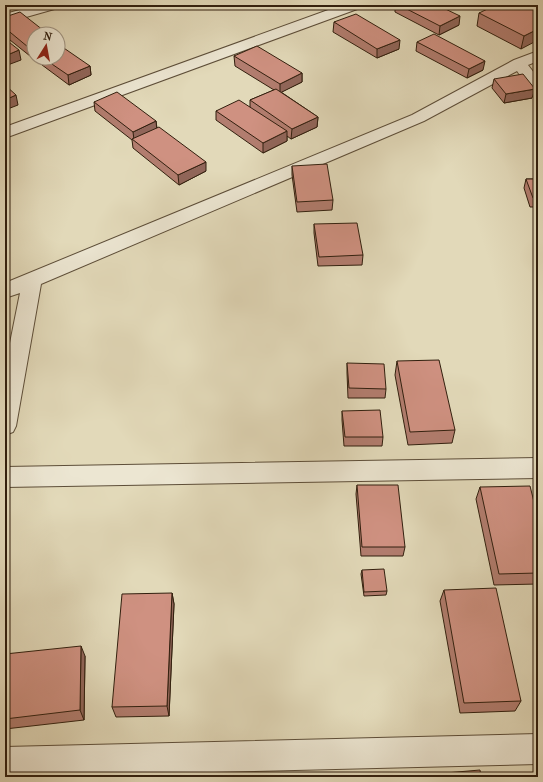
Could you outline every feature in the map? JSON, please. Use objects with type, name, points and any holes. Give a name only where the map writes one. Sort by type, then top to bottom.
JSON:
[{"type":"street","points":[[5,19],[52,5]]},
{"type":"street","points":[[5,133],[355,5]]},
{"type":"street","points":[[5,291],[418,118],[519,63],[538,56]]},
{"type":"street","points":[[519,63],[538,89]]},
{"type":"street","points":[[5,426],[32,280]]},
{"type":"street","points":[[5,477],[538,468]]},
{"type":"street","points":[[5,762],[538,749]]},
{"type":"building","points":[[399,5],[437,5],[460,16],[440,26]]},
{"type":"building","points":[[496,5],[538,5],[538,29],[524,36],[479,13]]},
{"type":"building","points":[[20,12],[38,26],[26,26],[26,45],[5,28],[5,17]]},
{"type":"building","points":[[356,14],[400,40],[377,49],[334,22]]},
{"type":"building","points":[[434,34],[485,61],[469,69],[417,42]]},
{"type":"building","points":[[5,39],[19,50],[5,56]]},
{"type":"building","points":[[257,46],[302,73],[280,84],[234,56]]},
{"type":"building","points":[[66,50],[90,66],[68,75],[55,66],[66,66]]},
{"type":"building","points":[[523,74],[535,89],[506,94],[494,79]]},
{"type":"building","points":[[5,85],[16,95],[5,100]]},
{"type":"building","points":[[276,89],[318,117],[292,129],[250,100]]},
{"type":"building","points":[[117,92],[156,121],[133,132],[94,102]]},
{"type":"building","points":[[239,100],[287,131],[263,143],[216,111]]},
{"type":"building","points":[[159,127],[206,162],[178,175],[132,139]]},
{"type":"building","points":[[327,164],[333,200],[297,202],[292,166]]},
{"type":"building","points":[[526,179],[538,179],[538,197],[533,198]]},
{"type":"building","points":[[357,223],[363,255],[319,257],[314,224]]},
{"type":"building","points":[[439,360],[455,430],[410,432],[397,361]]},
{"type":"building","points":[[347,363],[384,364],[386,389],[349,388]]},
{"type":"building","points":[[380,410],[383,437],[345,437],[342,411]]},
{"type":"building","points":[[357,485],[398,485],[405,547],[362,547]]},
{"type":"building","points":[[530,486],[538,518],[538,573],[499,574],[480,487]]},
{"type":"building","points":[[384,569],[387,591],[364,592],[362,570]]},
{"type":"building","points":[[496,588],[521,701],[464,703],[444,590]]},
{"type":"building","points":[[172,593],[167,706],[112,707],[122,594]]},
{"type":"building","points":[[81,646],[80,710],[5,719],[5,654]]},
{"type":"building","points":[[480,770],[481,777],[411,777],[411,776]]}]
